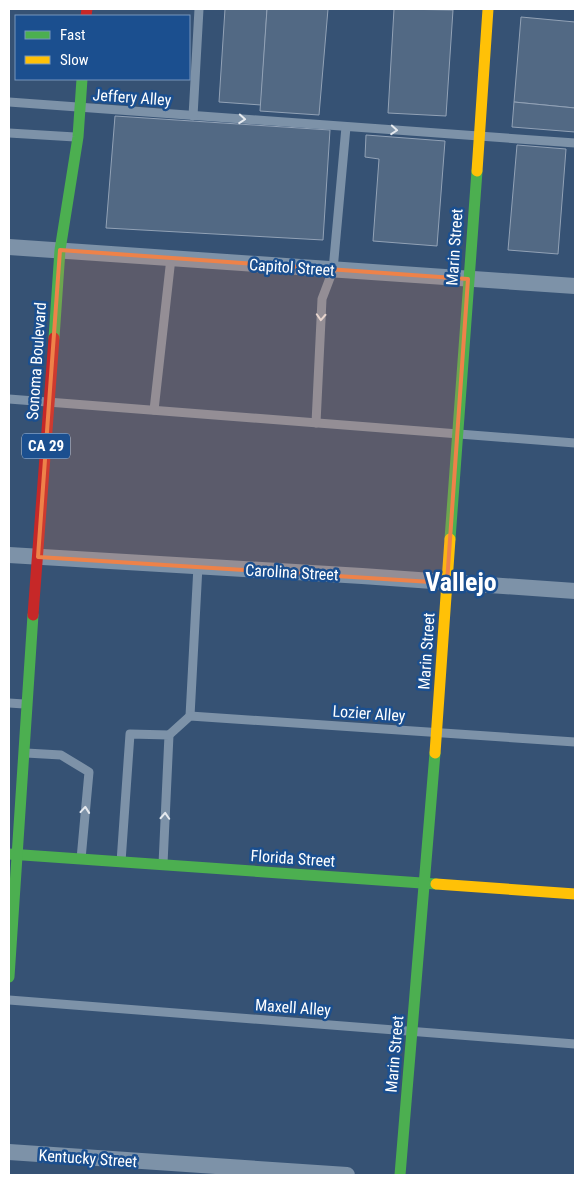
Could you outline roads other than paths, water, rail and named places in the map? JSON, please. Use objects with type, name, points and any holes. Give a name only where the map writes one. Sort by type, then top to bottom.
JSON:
[{"type":"street","name":"Marin Street","points":[[400,1175],[426,883],[488,9]]},
{"type":"street","name":"Sonoma Boulevard","points":[[9,976],[13,854],[27,704],[60,250],[78,137],[82,80]]},
{"type":"street","name":"Capitol Street","points":[[9,247],[575,286]]},
{"type":"street","name":"Carolina Street","points":[[9,555],[575,591]]},
{"type":"street","name":"Florida Street","points":[[13,854],[575,894]]},
{"type":"street","name":"Kentucky Street","points":[[9,1152],[347,1175]]},
{"type":"lane","points":[[193,116],[199,9]]},
{"type":"lane","name":"Jeffery Alley","points":[[9,102],[575,143]]},
{"type":"lane","points":[[316,423],[322,299],[333,270],[346,127]]},
{"type":"lane","points":[[9,133],[78,137]]},
{"type":"lane","points":[[154,410],[171,258]]},
{"type":"lane","points":[[9,399],[575,443]]},
{"type":"lane","points":[[121,862],[130,734],[169,735],[190,716],[198,566]]},
{"type":"lane","points":[[9,703],[27,704]]},
{"type":"lane","name":"Lozier Alley","points":[[190,716],[575,742]]},
{"type":"lane","points":[[163,865],[169,735]]},
{"type":"lane","points":[[23,752],[61,755],[89,772],[81,859]]},
{"type":"lane","name":"Maxell Alley","points":[[9,1000],[575,1044]]},
{"type":"district","name":"Vallejo","points":[[461,582]]}]
